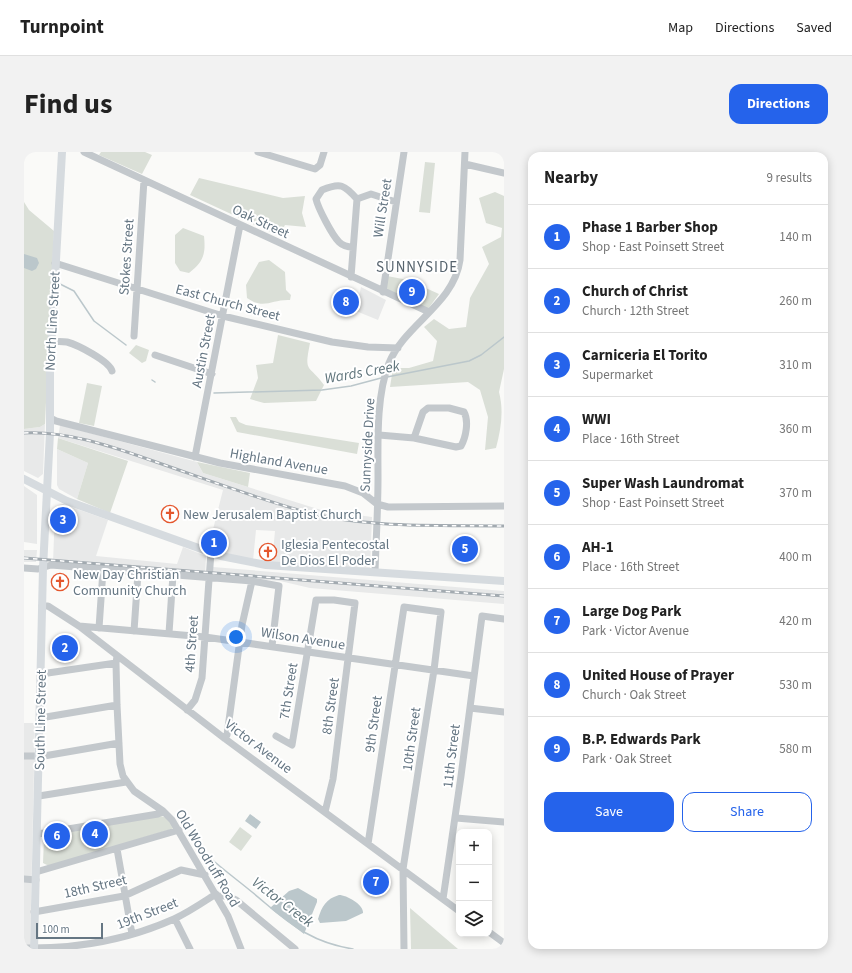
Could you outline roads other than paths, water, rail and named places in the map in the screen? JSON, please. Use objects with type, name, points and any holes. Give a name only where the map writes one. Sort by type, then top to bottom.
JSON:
[{"type":"main road","name":"North Line Street","points":[[46,491],[50,418],[51,341],[62,152]]},
{"type":"main road","points":[[24,479],[67,501],[237,560],[266,565],[504,580]]},
{"type":"main road","name":"South Line Street","points":[[34,949],[34,912],[39,796],[42,568],[46,491]]},
{"type":"street","name":"Oak Street","points":[[84,152],[383,292],[429,312]]},
{"type":"street","points":[[258,152],[315,169],[320,165],[324,152]]},
{"type":"street","name":"Will Street","points":[[383,292],[404,152]]},
{"type":"street","name":"Sunnyside Drive","points":[[376,572],[379,435],[384,380],[389,362],[398,348],[452,285],[458,268],[465,152]]},
{"type":"street","points":[[465,164],[504,173]]},
{"type":"street","name":"Stokes Street","points":[[134,336],[144,180]]},
{"type":"street","points":[[351,277],[357,199],[347,188],[338,185],[322,190],[316,200],[330,230],[339,242],[348,247],[353,247]]},
{"type":"street","points":[[357,199],[371,194],[396,202]]},
{"type":"street","name":"Austin Street","points":[[194,457],[212,374],[240,225]]},
{"type":"street","name":"East Church Street","points":[[55,263],[223,316],[332,342],[368,347],[398,348]]},
{"type":"street","points":[[51,341],[67,342],[80,348],[108,364],[112,371]]},
{"type":"street","points":[[154,355],[212,374]]},
{"type":"street","points":[[379,435],[414,438],[460,447],[465,431],[465,414],[462,411],[456,410],[428,408],[423,412],[414,438]]},
{"type":"street","name":"Highland Avenue","points":[[50,418],[56,421],[194,457],[345,486],[363,493],[377,504],[388,507],[504,506]]},
{"type":"street","name":"4th Street","points":[[187,710],[195,700],[200,686],[211,552]]},
{"type":"street","points":[[24,568],[42,568],[51,565],[252,581],[279,586],[272,646]]},
{"type":"street","points":[[98,628],[103,570]]},
{"type":"street","points":[[134,630],[138,573]]},
{"type":"street","points":[[169,633],[173,575]]},
{"type":"street","points":[[224,738],[227,734],[244,610],[252,581]]},
{"type":"street","name":"7th Street","points":[[276,736],[292,745],[316,600],[334,600],[355,603]]},
{"type":"street","name":"8th Street","points":[[325,812],[333,779],[350,658],[355,603]]},
{"type":"street","name":"Victor Avenue","points":[[42,606],[48,606],[79,626],[116,659],[456,908]]},
{"type":"street","name":"9th Street","points":[[368,844],[404,607],[441,612]]},
{"type":"street","name":"10th Street","points":[[404,949],[403,869],[434,670],[441,612]]},
{"type":"street","name":"11th Street","points":[[443,899],[456,818],[482,616],[504,619]]},
{"type":"street","name":"Wilson Avenue","points":[[79,626],[205,637],[474,676]]},
{"type":"street","points":[[41,674],[116,659]]},
{"type":"street","name":"Old Woodruff Road","points":[[116,659],[120,768],[126,782],[138,794],[163,811],[179,830],[228,916],[241,949]]},
{"type":"street","points":[[40,718],[117,705]]},
{"type":"street","points":[[470,708],[504,712]]},
{"type":"street","points":[[24,756],[39,756],[119,743]]},
{"type":"street","points":[[39,796],[126,782]]},
{"type":"street","points":[[38,834],[158,814],[163,811]]},
{"type":"street","points":[[456,818],[504,822]]},
{"type":"street","points":[[24,879],[179,830]]},
{"type":"street","points":[[116,849],[132,934]]},
{"type":"street","name":"18th Street","points":[[34,912],[124,896],[181,870],[205,875]]},
{"type":"street","points":[[217,895],[227,896],[236,900],[295,949]]},
{"type":"street","name":"19th Street","points":[[24,948],[34,949],[92,944],[132,934],[175,919],[217,895]]},
{"type":"street","points":[[175,919],[190,949]]},
{"type":"street","points":[[492,934],[504,943]]},
{"type":"water","points":[[24,254],[37,258],[39,263],[36,269],[32,271],[24,268]]},
{"type":"water","points":[[250,814],[261,822],[256,829],[245,821]]},
{"type":"water","points":[[298,888],[317,899],[304,934],[270,908],[289,891]]},
{"type":"water","points":[[342,895],[358,904],[363,910],[363,913],[346,921],[320,923],[318,919],[323,907],[328,901]]},
{"type":"waterway","name":"Wards Creek","points":[[60,284],[74,291],[94,321],[126,345]]},
{"type":"waterway","name":"Wards Creek","points":[[387,377],[469,361],[481,355],[504,337]]},
{"type":"waterway","name":"Wards Creek","points":[[214,393],[322,390],[351,386],[381,378]]},
{"type":"waterway","name":"Victor Creek","points":[[209,857],[295,927],[327,943],[353,949]]},
{"type":"railway","points":[[24,433],[41,433],[75,437],[91,441],[265,500],[327,517],[352,521],[403,525],[504,526]]},
{"type":"railway","points":[[24,558],[504,596]]},
{"type":"place","name":"B.P. Edwards Park","points":[[412,292]]},
{"type":"place","name":"United House of Prayer","points":[[346,302]]},
{"type":"place","name":"New Jerusalem Baptist Church","points":[[170,514]]},
{"type":"place","name":"Carniceria El Torito","points":[[63,520]]},
{"type":"place","name":"Phase 1 Barber Shop","points":[[214,543]]},
{"type":"place","name":"Super Wash Laundromat","points":[[465,549]]},
{"type":"place","name":"Iglesia Pentecostal De Dios El Poder","points":[[268,552]]},
{"type":"place","name":"New Day Christian Community Church","points":[[60,582]]},
{"type":"place","name":"Church of Christ","points":[[65,648]]},
{"type":"place","name":"WWI","points":[[95,834]]},
{"type":"place","name":"AH-1","points":[[57,836]]},
{"type":"place","name":"Large Dog Park","points":[[376,882]]},
{"type":"district","name":"SUNNYSIDE","points":[[417,267]]}]
